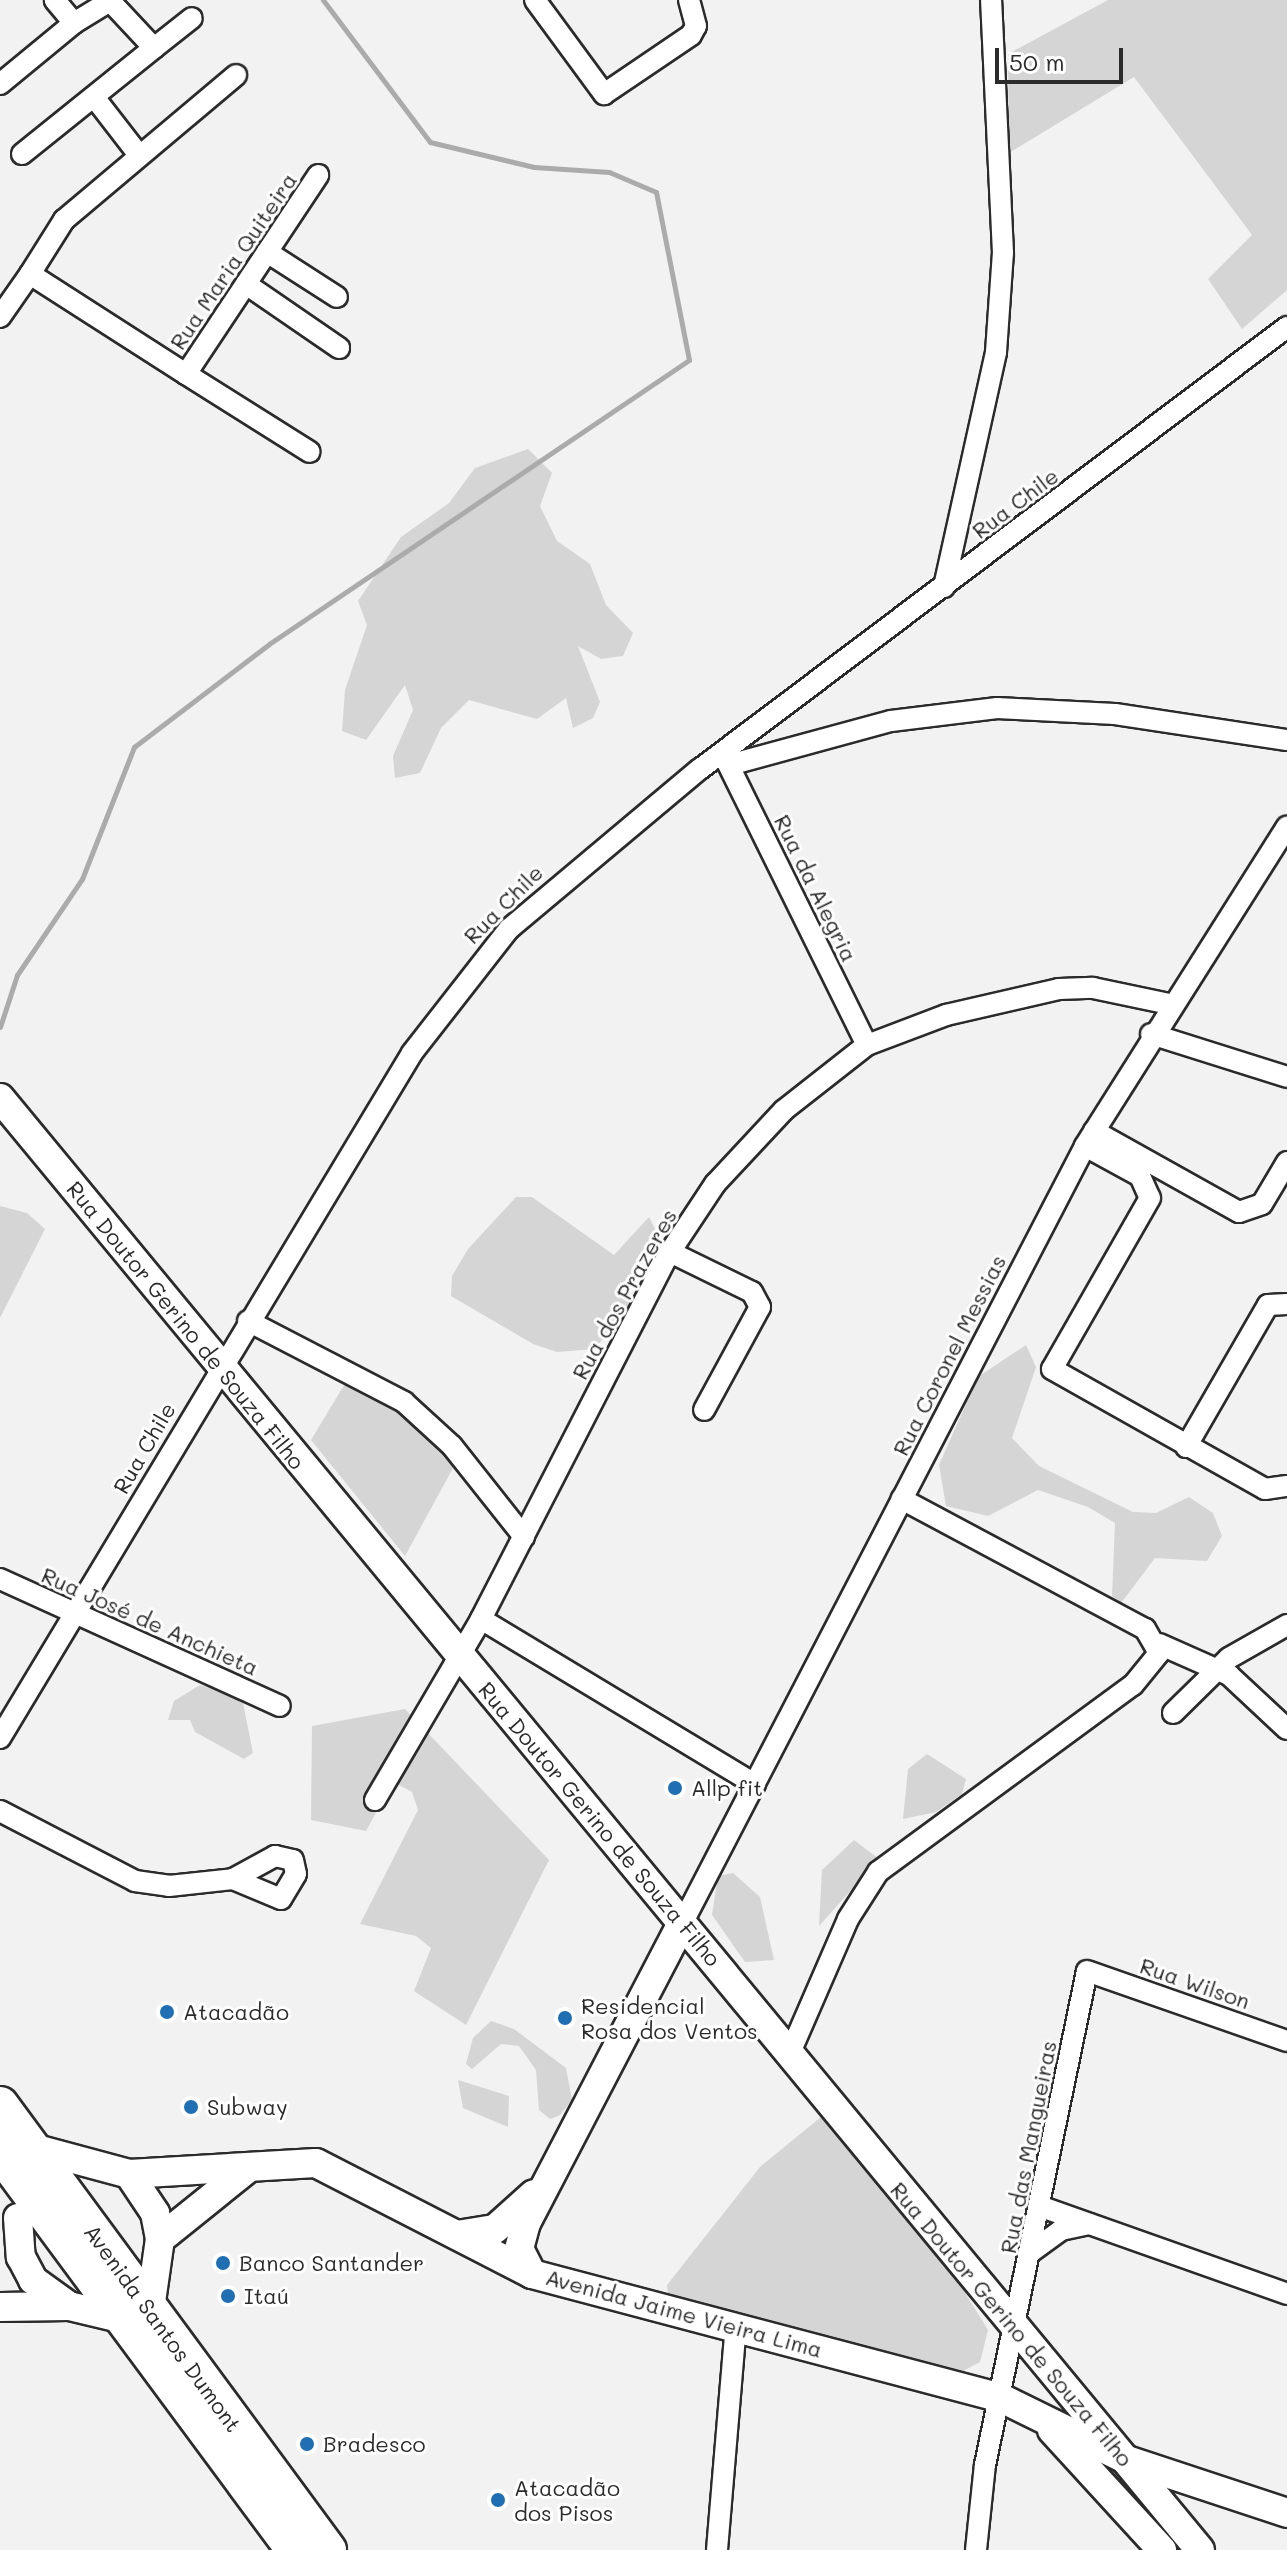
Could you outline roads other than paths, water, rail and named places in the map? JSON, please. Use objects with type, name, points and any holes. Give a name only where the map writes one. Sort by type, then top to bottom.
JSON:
[{"type":"highway","name":"Avenida Santos Dumont","points":[[0,2105],[17,2160],[328,2550]]},
{"type":"highway","name":"Avenida Santos Dumont","points":[[137,2314],[294,2550]]},
{"type":"main road","name":"Rua Doutor Gerino de Souza Filho","points":[[0,1098],[219,1367],[683,1922],[1017,2332],[1200,2550]]},
{"type":"main road","points":[[532,2274],[521,2257],[521,2236],[683,1922]]},
{"type":"main road","points":[[17,2160],[21,2257],[33,2280],[69,2306]]},
{"type":"main road","name":"Avenida Jaime Vieira Lima","points":[[17,2160],[129,2174],[316,2163],[532,2274],[736,2325],[1001,2398],[1127,2460],[1287,2513]]},
{"type":"main road","points":[[160,2239],[249,2168]]},
{"type":"main road","points":[[0,2307],[69,2306],[137,2314],[160,2239],[155,2213],[129,2174]]},
{"type":"main road","points":[[457,2235],[495,2229],[550,2177]]},
{"type":"main road","points":[[0,2251],[18,2218]]},
{"type":"main road","name":"Rua Doutor Gerino de Souza Filho","points":[[1043,2420],[1162,2550]]},
{"type":"street","points":[[55,0],[74,23]]},
{"type":"street","points":[[535,0],[604,94],[691,35],[696,16],[689,0]]},
{"type":"street","points":[[944,587],[996,352],[1003,253],[991,0]]},
{"type":"street","points":[[0,84],[102,1],[132,6],[154,48]]},
{"type":"street","points":[[22,154],[192,18]]},
{"type":"street","points":[[0,317],[64,220],[138,154],[236,75]]},
{"type":"street","points":[[94,97],[138,154]]},
{"type":"street","name":"Rua Maria Quiteira","points":[[30,274],[186,374],[318,175]]},
{"type":"street","points":[[267,252],[337,297]]},
{"type":"street","points":[[246,284],[339,348]]},
{"type":"street","name":"Rua Chile","points":[[0,1738],[219,1367],[465,978],[552,887],[725,759],[944,587],[1287,327]]},
{"type":"street","points":[[186,374],[310,452]]},
{"type":"street","points":[[725,759],[891,721],[997,708],[1115,714],[1287,740]]},
{"type":"street","name":"Rua da Alegria","points":[[725,759],[867,1045]]},
{"type":"street","name":"Rua Coronel Messias","points":[[683,1922],[1090,1138],[1169,1004],[1287,826]]},
{"type":"street","name":"Rua dos Prazeres","points":[[375,1800],[481,1619],[670,1252],[757,1138],[867,1045],[946,1015],[1059,989],[1093,988],[1169,1004]]},
{"type":"street","points":[[1151,1034],[1287,1077]]},
{"type":"street","points":[[1090,1138],[1181,1182],[1226,1209],[1250,1210],[1270,1193],[1287,1162]]},
{"type":"street","points":[[1090,1138],[1140,1176],[1150,1198]]},
{"type":"street","points":[[1181,1182],[1150,1198],[1052,1369],[1265,1489],[1287,1486]]},
{"type":"street","points":[[670,1252],[752,1292],[760,1307],[704,1410]]},
{"type":"street","points":[[1186,1447],[1268,1305],[1287,1304]]},
{"type":"street","points":[[248,1321],[421,1415],[524,1537]]},
{"type":"street","points":[[902,1499],[1145,1629],[1159,1644],[1216,1669],[1287,1729]]},
{"type":"street","name":"Rua José de Anchieta","points":[[0,1579],[280,1706]]},
{"type":"street","points":[[481,1619],[755,1784]]},
{"type":"street","points":[[1173,1713],[1216,1669],[1287,1625]]},
{"type":"street","points":[[789,2055],[848,1919],[878,1872],[1133,1685],[1159,1644]]},
{"type":"street","points":[[0,1811],[135,1881],[169,1886],[233,1879],[275,1856],[293,1860],[296,1874],[281,1899],[233,1879]]},
{"type":"street","name":"Rua Wilson","points":[[1087,1971],[1287,2041]]},
{"type":"street","name":"Rua das Mangueiras","points":[[976,2550],[1001,2398],[1017,2332],[1087,1971]]},
{"type":"street","points":[[1039,2206],[1287,2294]]},
{"type":"street","points":[[1031,2252],[1061,2230],[1089,2224]]},
{"type":"street","points":[[717,2550],[736,2325]]},
{"type":"waterway","points":[[0,1027],[17,975],[82,879],[134,747],[269,644],[689,360],[656,192],[609,172],[534,167],[430,142],[323,0]]},
{"type":"place","name":"Allp fit","points":[[675,1788]]},
{"type":"place","name":"Atacadão","points":[[167,2012]]},
{"type":"place","name":"Residencial Rosa dos Ventos","points":[[565,2018]]},
{"type":"place","name":"Subway","points":[[191,2107]]},
{"type":"place","name":"Banco Santander","points":[[223,2263]]},
{"type":"place","name":"Itaú","points":[[228,2296]]},
{"type":"place","name":"Bradesco","points":[[307,2444]]},
{"type":"place","name":"Atacadão dos Pisos","points":[[498,2500]]}]
